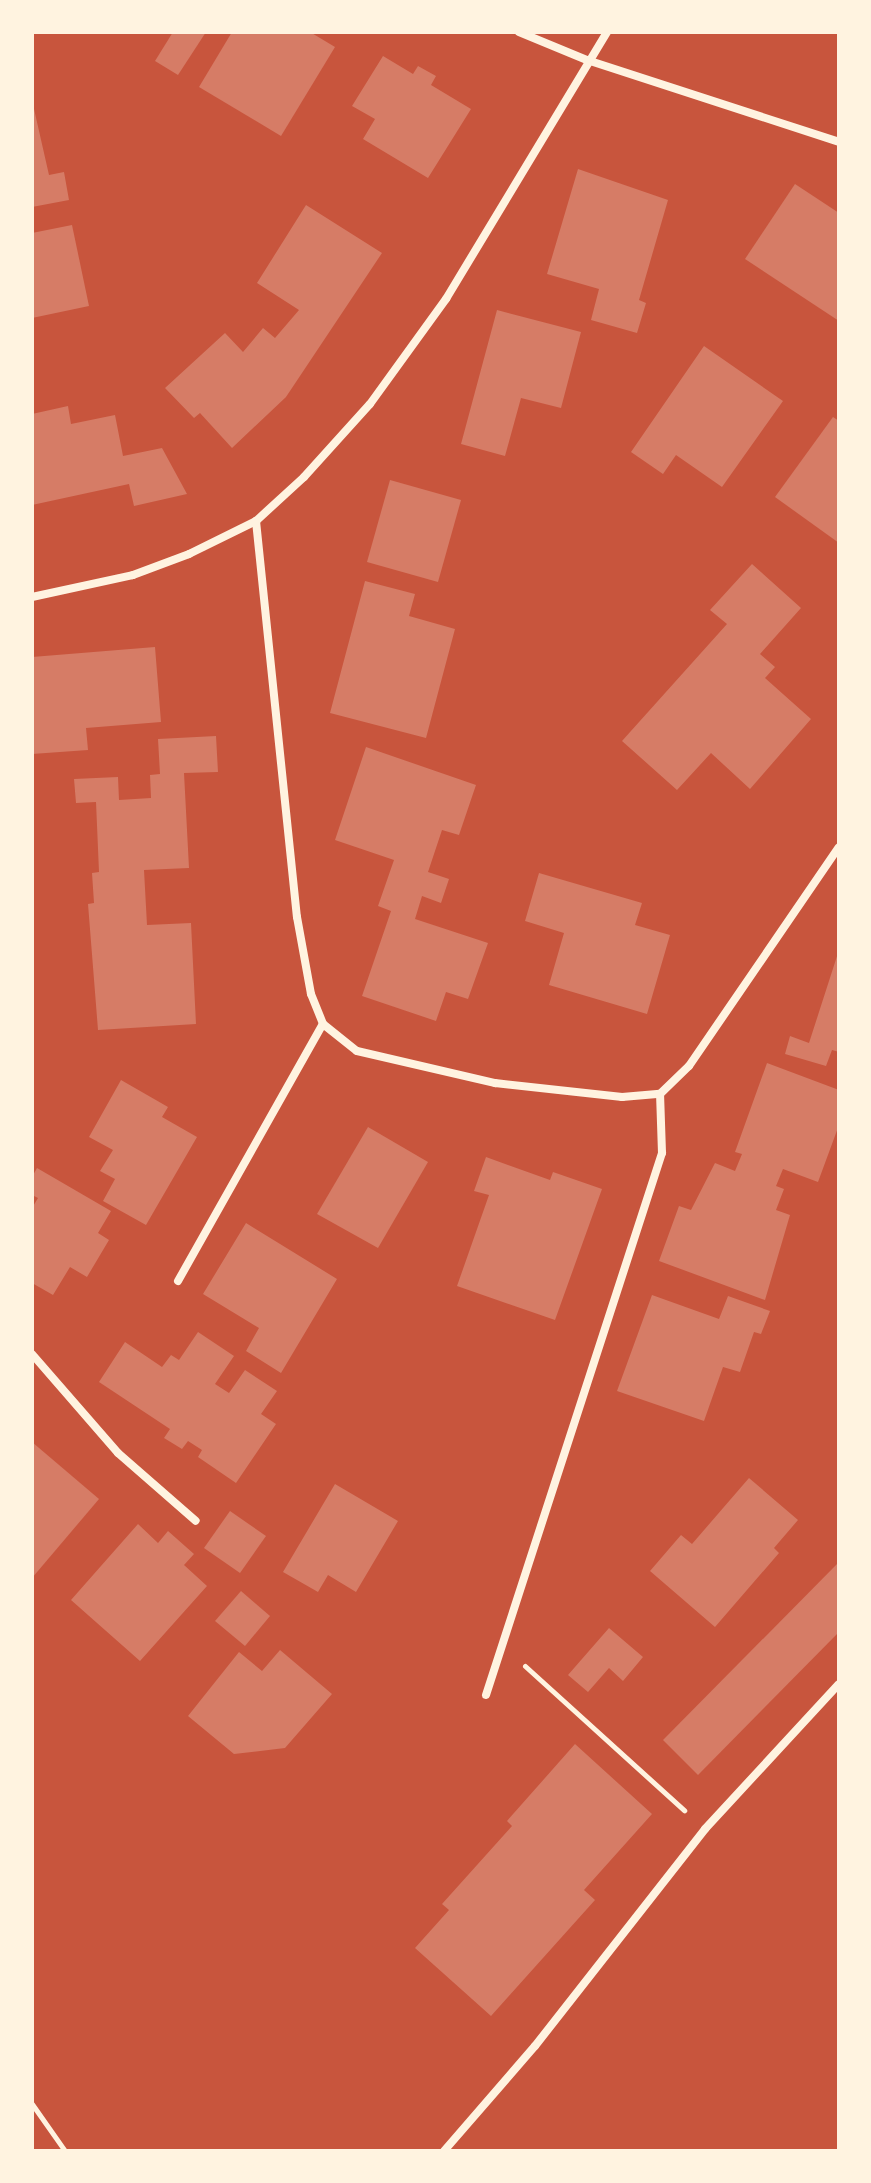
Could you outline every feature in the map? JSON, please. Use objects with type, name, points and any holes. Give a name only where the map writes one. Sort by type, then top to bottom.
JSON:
[{"type":"street","points":[[519,32],[587,60],[839,142]]},
{"type":"street","points":[[32,597],[133,575],[256,521],[370,404],[446,299],[587,60],[607,32]]},
{"type":"street","points":[[256,521],[297,917],[311,994],[323,1024],[357,1051],[413,1068],[622,1097],[660,1094],[689,1066],[839,847]]},
{"type":"street","points":[[178,1281],[323,1024]]},
{"type":"street","points":[[486,1695],[662,1153],[660,1094]]},
{"type":"street","points":[[32,1354],[118,1453],[196,1521]]},
{"type":"street","points":[[444,2151],[535,2046],[705,1829],[839,1684]]},
{"type":"path","points":[[503,1645],[705,1829]]},
{"type":"path","points":[[32,2104],[65,2151]]},
{"type":"building","points":[[173,32],[206,32],[178,75],[155,61]]},
{"type":"building","points":[[232,32],[310,32],[335,47],[281,136],[199,87]]},
{"type":"building","points":[[383,56],[413,74],[418,66],[436,76],[431,85],[471,109],[428,178],[363,139],[375,119],[352,106]]},
{"type":"building","points":[[32,100],[49,175],[64,172],[69,200],[32,207]]},
{"type":"building","points":[[578,169],[668,200],[639,300],[646,303],[637,333],[591,320],[599,289],[547,274]]},
{"type":"building","points":[[795,184],[839,213],[839,321],[745,259]]},
{"type":"building","points":[[306,205],[382,253],[286,397],[232,448],[200,413],[194,418],[165,388],[225,333],[243,352],[263,328],[275,338],[299,310],[257,283]]},
{"type":"building","points":[[72,225],[89,306],[32,318],[32,233]]},
{"type":"building","points":[[497,310],[581,332],[561,408],[521,398],[505,456],[461,444]]},
{"type":"building","points":[[704,346],[783,401],[722,487],[676,455],[663,474],[631,452]]},
{"type":"building","points":[[68,406],[71,424],[115,415],[123,456],[162,448],[187,494],[134,506],[129,484],[32,505],[32,414]]},
{"type":"building","points":[[833,417],[839,421],[839,543],[775,497]]},
{"type":"building","points":[[390,480],[461,500],[438,582],[367,562]]},
{"type":"building","points":[[752,564],[801,608],[760,654],[775,667],[765,678],[811,719],[750,789],[711,753],[677,790],[622,741],[727,624],[710,610]]},
{"type":"building","points":[[365,581],[415,594],[409,616],[455,629],[426,738],[330,713]]},
{"type":"building","points":[[155,647],[161,722],[86,728],[88,750],[32,754],[32,657]]},
{"type":"building","points":[[216,736],[218,772],[184,773],[189,868],[144,870],[147,925],[191,923],[196,1024],[98,1030],[88,904],[94,903],[92,873],[99,872],[96,802],[76,803],[74,779],[118,777],[119,800],[151,798],[150,775],[160,774],[158,739]]},
{"type":"building","points":[[366,747],[476,785],[459,835],[442,830],[428,872],[449,879],[441,903],[422,896],[415,919],[488,943],[468,999],[446,992],[436,1021],[362,996],[391,911],[378,906],[394,860],[335,840]]},
{"type":"building","points":[[539,873],[642,903],[635,925],[670,935],[647,1014],[549,985],[564,933],[525,921]]},
{"type":"building","points":[[838,953],[839,1052],[832,1050],[826,1066],[785,1054],[790,1036],[809,1043]]},
{"type":"building","points":[[767,1063],[839,1090],[839,1125],[818,1182],[783,1169],[776,1186],[784,1189],[776,1210],[790,1215],[765,1300],[659,1261],[679,1206],[691,1210],[715,1163],[735,1171],[742,1154],[735,1152]]},
{"type":"building","points":[[121,1080],[168,1107],[162,1117],[197,1137],[146,1225],[103,1201],[115,1179],[100,1171],[113,1150],[89,1137]]},
{"type":"building","points":[[368,1127],[428,1162],[378,1248],[317,1214]]},
{"type":"building","points":[[486,1157],[550,1180],[553,1172],[602,1189],[555,1320],[457,1286],[489,1195],[474,1191]]},
{"type":"building","points":[[37,1168],[111,1211],[98,1233],[109,1240],[87,1277],[70,1267],[53,1295],[32,1283],[32,1208],[38,1198],[32,1195],[32,1177]]},
{"type":"building","points":[[246,1223],[337,1279],[281,1373],[246,1351],[259,1328],[203,1294]]},
{"type":"building","points":[[652,1295],[719,1319],[728,1296],[770,1311],[761,1334],[754,1332],[740,1372],[723,1367],[704,1421],[617,1391]]},
{"type":"building","points":[[198,1332],[234,1356],[215,1384],[229,1393],[245,1370],[277,1391],[261,1414],[276,1424],[236,1483],[198,1457],[202,1450],[188,1441],[182,1449],[164,1438],[170,1429],[99,1382],[125,1342],[162,1367],[171,1355],[179,1360]]},
{"type":"building","points":[[32,1442],[99,1499],[32,1578]]},
{"type":"building","points":[[749,1478],[798,1520],[774,1548],[779,1553],[715,1627],[650,1571],[681,1535],[692,1544]]},
{"type":"building","points":[[335,1484],[398,1521],[356,1592],[328,1575],[318,1592],[283,1572]]},
{"type":"building","points":[[230,1511],[266,1536],[240,1573],[204,1548]]},
{"type":"building","points":[[138,1524],[158,1543],[168,1531],[194,1554],[184,1565],[207,1586],[140,1661],[71,1600]]},
{"type":"building","points":[[839,1562],[839,1632],[698,1775],[663,1740]]},
{"type":"building","points":[[241,1591],[270,1616],[245,1646],[215,1621]]},
{"type":"building","points":[[609,1628],[643,1657],[623,1681],[609,1668],[588,1692],[568,1675]]},
{"type":"building","points":[[280,1650],[332,1694],[285,1748],[234,1754],[188,1716],[239,1652],[262,1671]]},
{"type":"building","points":[[575,1744],[652,1814],[584,1890],[595,1900],[491,2016],[415,1948],[449,1910],[442,1904],[512,1826],[507,1821]]}]
